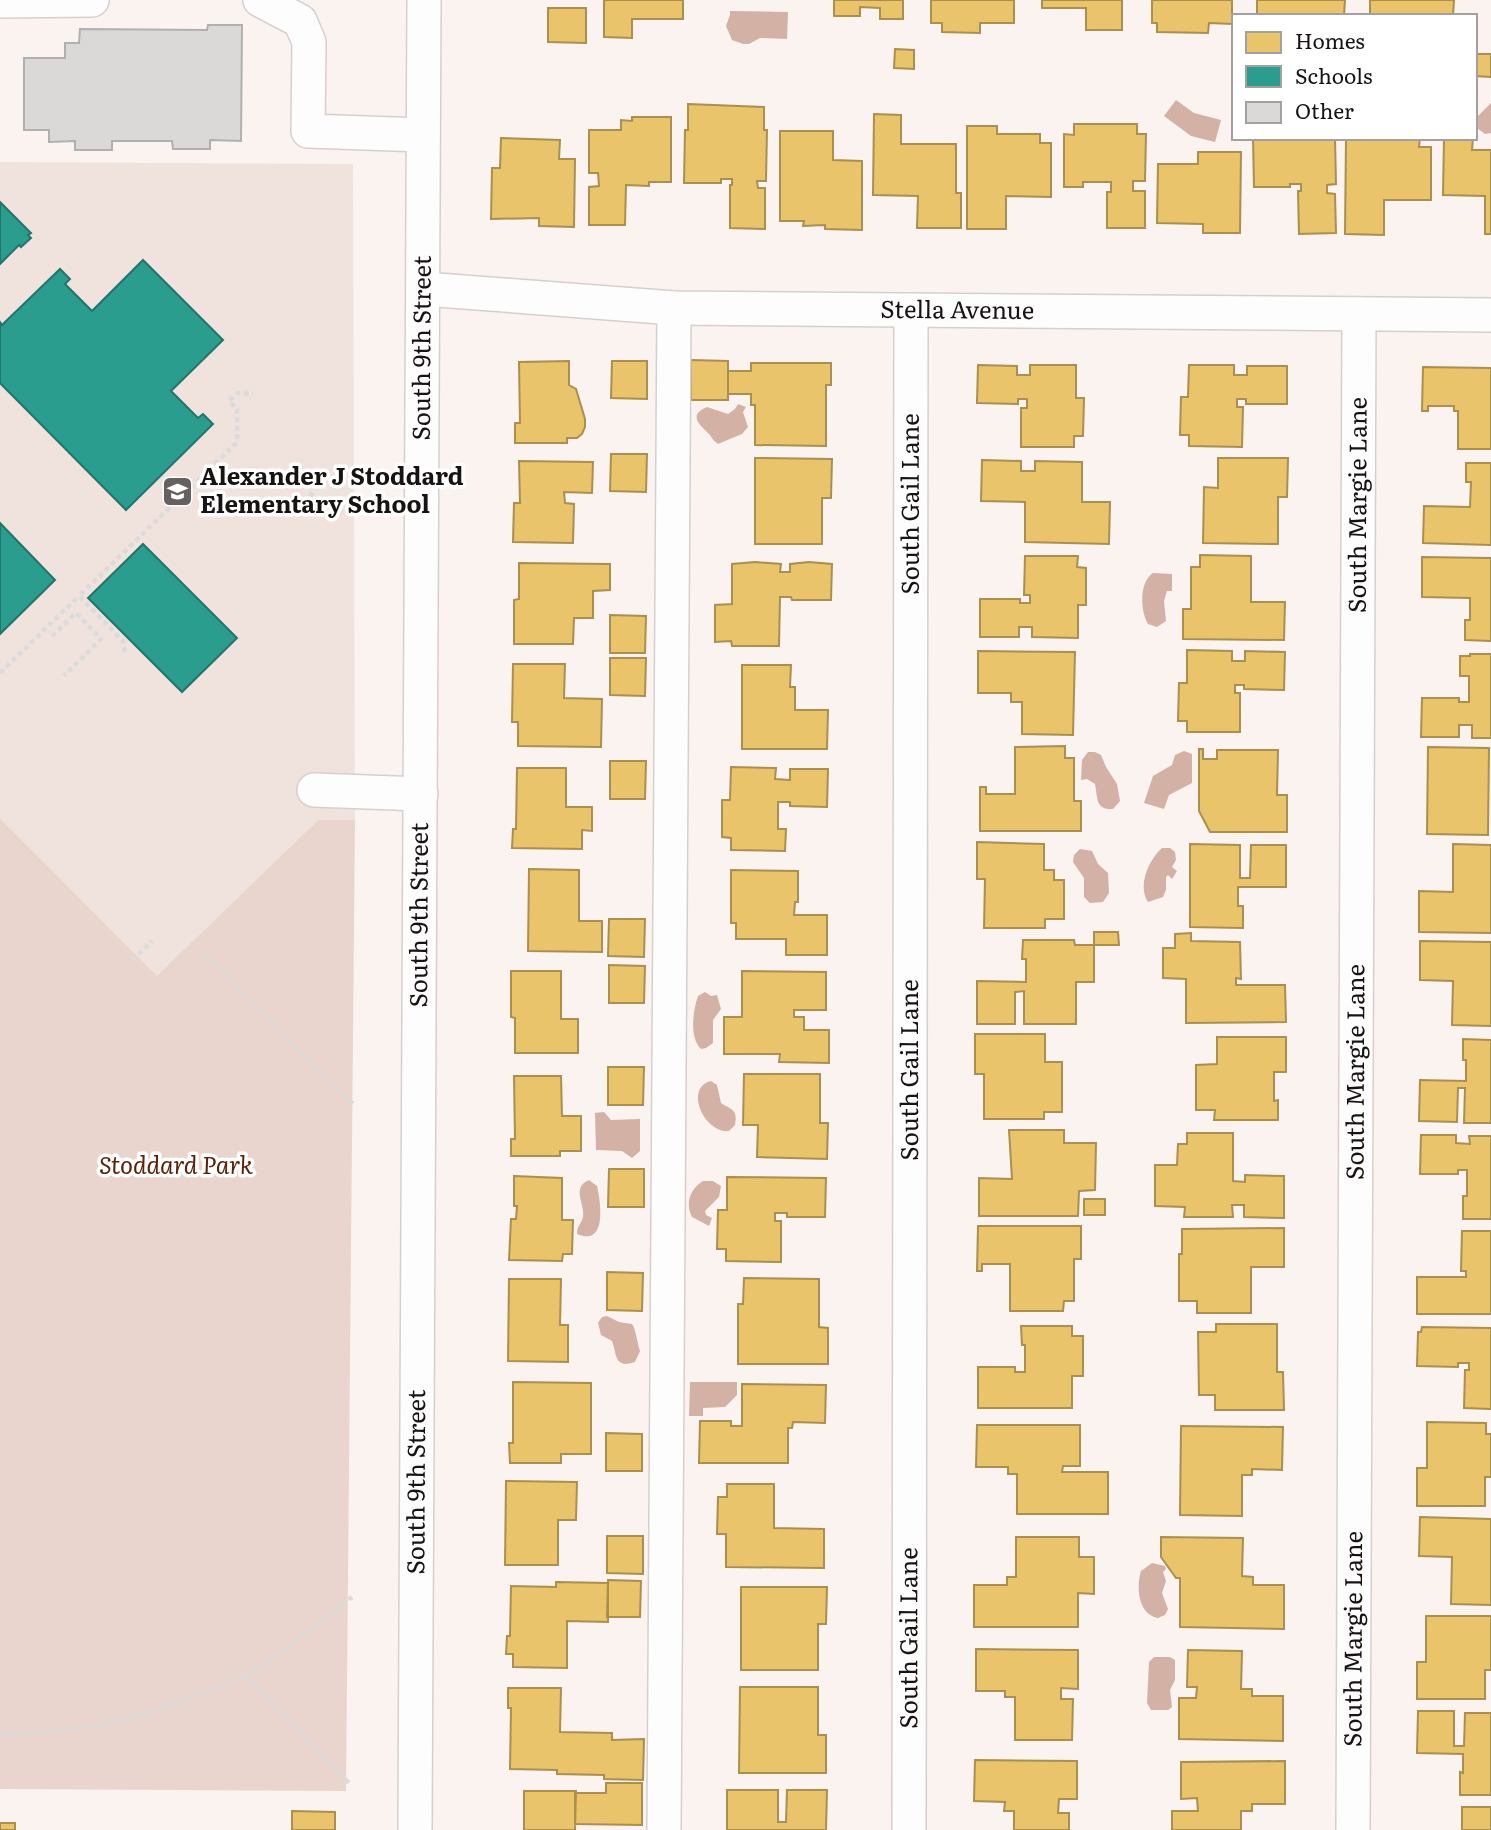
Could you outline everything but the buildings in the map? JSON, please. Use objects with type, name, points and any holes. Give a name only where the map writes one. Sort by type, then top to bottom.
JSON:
[{"type":"street","points":[[0,1],[92,0]]},
{"type":"street","points":[[260,0],[300,21],[310,42],[308,131],[424,135]]},
{"type":"street","name":"South 9th Street","points":[[415,1830],[424,0]]},
{"type":"street","name":"Stella Avenue","points":[[424,289],[674,309],[1491,315]]},
{"type":"street","points":[[664,1830],[674,309]]},
{"type":"street","name":"South Gail Lane","points":[[909,1830],[911,311]]},
{"type":"street","name":"South Margie Lane","points":[[1353,1830],[1359,314]]},
{"type":"street","points":[[314,790],[421,794]]},
{"type":"path","points":[[0,673],[237,442],[237,409],[229,401],[237,393],[253,394]]},
{"type":"path","points":[[309,493],[342,513]]},
{"type":"path","points":[[79,596],[123,641],[125,652]]},
{"type":"path","points":[[52,636],[76,613],[101,639],[64,676]]},
{"type":"path","points":[[132,960],[152,941]]},
{"type":"path","points":[[205,955],[354,1105]]},
{"type":"path","points":[[0,1734],[97,1727],[160,1710],[246,1675],[303,1636],[352,1597]]},
{"type":"path","points":[[246,1675],[349,1783]]},
{"type":"shaded area","points":[[730,11],[788,12],[787,39],[760,38],[749,44],[732,40],[726,26]]},
{"type":"shaded area","points":[[1176,100],[1194,113],[1221,120],[1215,142],[1191,136],[1164,116]]},
{"type":"shaded area","points":[[1491,103],[1491,133],[1485,134],[1477,128],[1477,117]]},
{"type":"shaded area","name":"Alexander J Stoddard Elementary School","points":[[0,162],[353,164],[355,820],[318,820],[157,977],[0,818]]},
{"type":"shaded area","points":[[738,404],[746,407],[743,412],[748,427],[742,434],[718,444],[700,425],[697,414],[707,407],[728,414]]},
{"type":"shaded area","points":[[1153,573],[1172,574],[1172,591],[1167,591],[1164,601],[1166,621],[1157,627],[1148,624],[1142,605],[1145,583]]},
{"type":"shaded area","points":[[1184,751],[1192,754],[1192,783],[1169,795],[1164,809],[1144,803],[1153,776],[1172,765],[1175,755]]},
{"type":"shaded area","points":[[1088,752],[1101,755],[1117,784],[1120,801],[1113,809],[1100,805],[1095,784],[1087,779],[1081,780],[1082,760]]},
{"type":"shaded area","points":[[1162,848],[1170,848],[1175,852],[1176,860],[1172,867],[1177,871],[1172,879],[1168,875],[1166,877],[1163,897],[1148,902],[1144,888],[1146,873]]},
{"type":"shaded area","points":[[1080,849],[1092,851],[1098,864],[1108,873],[1109,893],[1103,902],[1090,903],[1084,897],[1084,878],[1073,862],[1074,855]]},
{"type":"shaded area","points":[[705,992],[711,996],[717,995],[721,1009],[713,1020],[713,1043],[701,1049],[693,1031],[694,1016],[698,996]]},
{"type":"shaded area","points":[[711,1081],[717,1085],[721,1103],[735,1112],[735,1125],[729,1131],[712,1125],[700,1110],[699,1092],[703,1085]]},
{"type":"shaded area","points":[[604,1112],[611,1120],[640,1119],[640,1151],[632,1158],[622,1151],[596,1150],[595,1113]]},
{"type":"shaded area","points":[[589,1180],[597,1186],[600,1221],[598,1229],[587,1236],[577,1234],[583,1217],[581,1187]]},
{"type":"shaded area","points":[[703,1181],[713,1181],[721,1186],[719,1197],[705,1211],[706,1215],[712,1218],[709,1226],[692,1217],[689,1207],[692,1192]]},
{"type":"shaded area","points":[[607,1316],[632,1324],[640,1351],[635,1362],[620,1362],[612,1341],[601,1335],[598,1323],[602,1317]]},
{"type":"shaded area","points":[[690,1382],[737,1382],[737,1395],[725,1407],[703,1408],[703,1416],[689,1416]]},
{"type":"shaded area","points":[[1152,1563],[1165,1566],[1166,1569],[1163,1572],[1166,1581],[1162,1593],[1168,1609],[1165,1615],[1158,1618],[1146,1611],[1139,1592],[1141,1571]]},
{"type":"shaded area","points":[[1154,1657],[1170,1657],[1175,1660],[1175,1680],[1170,1690],[1172,1707],[1168,1710],[1151,1710],[1147,1703],[1149,1662]]},
{"type":"green space","name":"Stoddard Park","points":[[0,818],[157,976],[318,820],[355,820],[346,1791],[0,1789]]},
{"type":"place","name":"Alexander J Stoddard Elementary School","points":[[177,491]]}]
